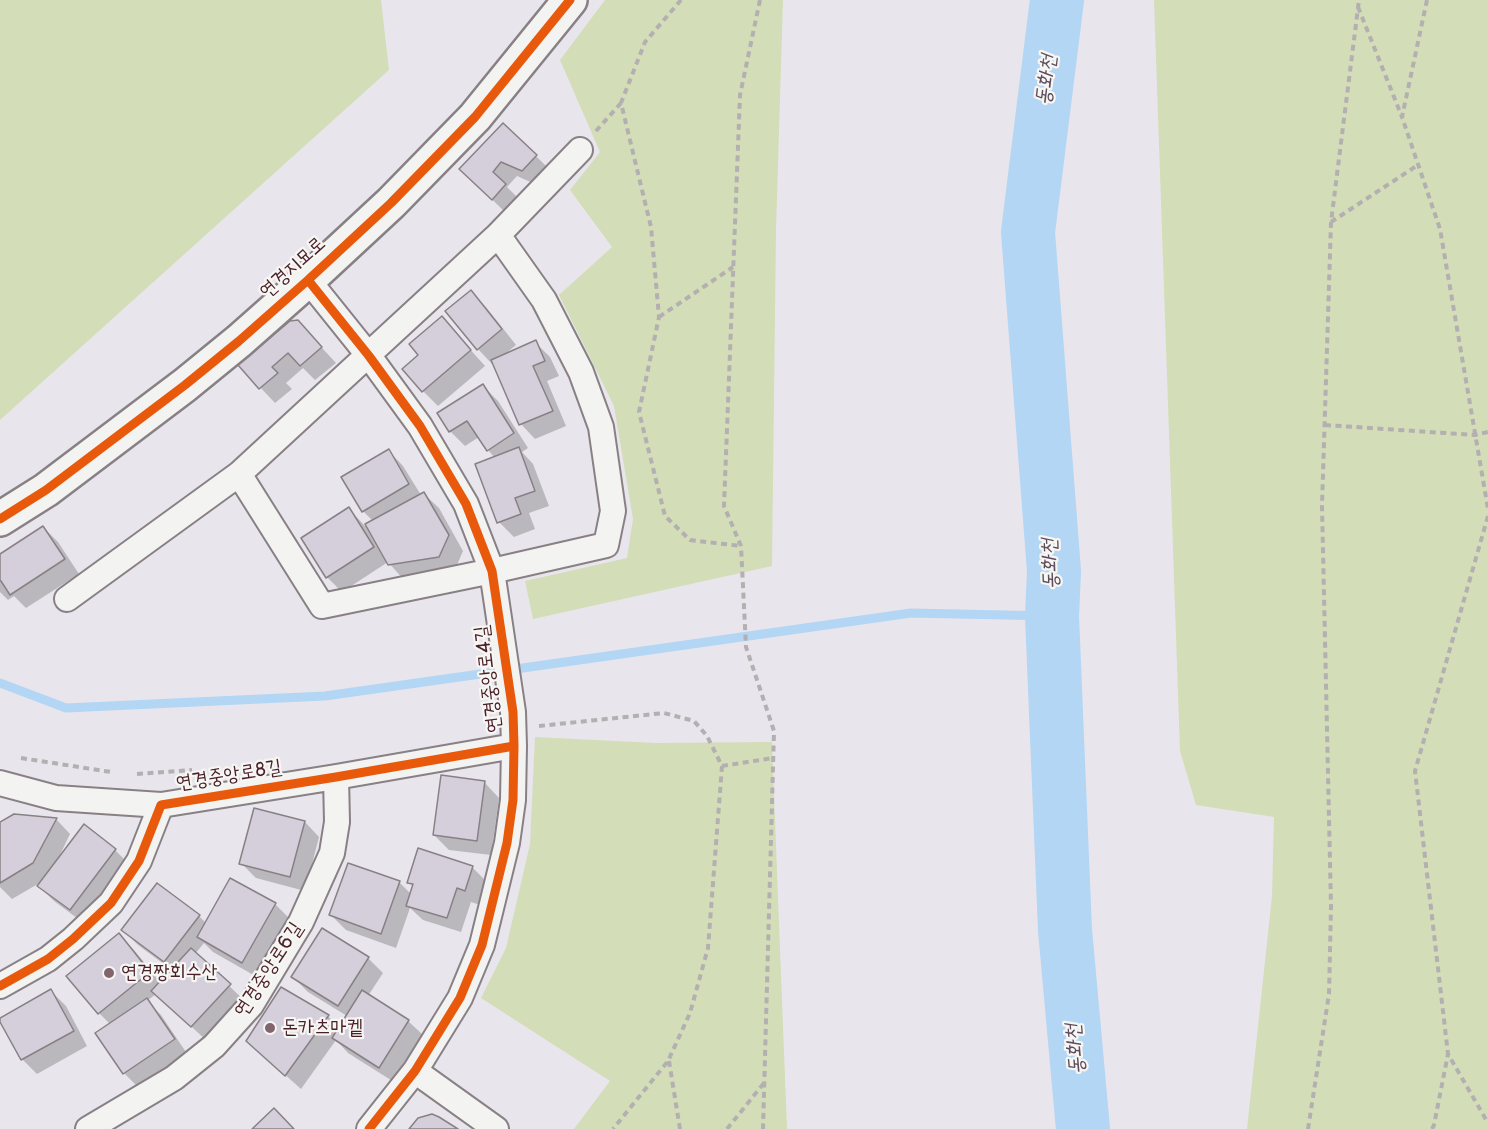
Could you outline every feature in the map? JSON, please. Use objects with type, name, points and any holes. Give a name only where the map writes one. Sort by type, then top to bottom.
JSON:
[{"type":"street","name":"연경지묘로","points":[[0,519],[46,490],[185,385],[308,280],[391,203],[475,117],[570,0]]},
{"type":"street","points":[[67,599],[239,474],[498,235],[579,150]]},
{"type":"street","points":[[239,474],[322,606],[606,545],[613,511],[601,427],[581,372],[544,300],[498,235]]},
{"type":"street","name":"연경중앙로4길","points":[[308,280],[369,356],[420,426],[466,504],[492,571],[514,729],[513,800],[507,843],[482,945],[460,998],[415,1071],[369,1129]]},
{"type":"street","name":"연경중앙로8길","points":[[0,783],[56,798],[161,805],[336,777],[514,729]]},
{"type":"street","name":"연경중앙로6길","points":[[88,1129],[174,1078],[214,1046],[251,1005],[301,922],[332,853],[337,822],[336,777]]},
{"type":"street","name":"연경중앙로8길","points":[[0,986],[48,959],[111,903],[139,861],[161,805]]},
{"type":"street","points":[[415,1071],[496,1129]]},
{"type":"path","points":[[579,150],[621,104],[645,42],[681,0]]},
{"type":"path","points":[[760,0],[740,95],[724,506],[741,546],[746,646],[774,731],[763,1129]]},
{"type":"path","points":[[1308,1129],[1329,994],[1331,907],[1322,506],[1331,222],[1359,0]]},
{"type":"path","points":[[1402,117],[1427,0]]},
{"type":"path","points":[[1358,6],[1402,117],[1440,229],[1488,509]]},
{"type":"path","points":[[621,104],[651,227],[659,316],[639,412],[665,516],[690,540],[741,546]]},
{"type":"path","points":[[1331,222],[1418,165]]},
{"type":"path","points":[[659,316],[733,267]]},
{"type":"path","points":[[1325,425],[1475,435],[1488,432]]},
{"type":"path","points":[[1432,1129],[1448,1054],[1415,771],[1488,516]]},
{"type":"path","points":[[514,729],[664,713],[694,721],[707,736],[722,766],[708,948],[690,1013],[668,1061],[613,1129]]},
{"type":"path","points":[[14,757],[115,773]]},
{"type":"path","points":[[722,766],[773,758]]},
{"type":"path","points":[[126,775],[197,770]]},
{"type":"path","points":[[1448,1054],[1488,1123]]},
{"type":"path","points":[[668,1061],[680,1129]]},
{"type":"path","points":[[727,1129],[765,1083]]},
{"type":"green space","points":[[0,0],[381,0],[389,70],[0,420]]},
{"type":"green space","points":[[605,0],[783,0],[776,230],[772,566],[533,619],[525,581],[627,558],[633,519],[614,406],[559,295],[612,247],[570,190],[600,152],[560,60]]},
{"type":"green space","points":[[1154,0],[1488,0],[1488,1129],[1247,1129],[1272,896],[1274,817],[1196,805],[1180,751]]},
{"type":"green space","points":[[535,737],[655,743],[772,742],[787,1129],[574,1129],[610,1081],[481,998],[506,948],[530,844]]},
{"type":"building","points":[[503,123],[537,155],[522,171],[501,162],[493,172],[506,184],[492,200],[459,169]]},
{"type":"building","points":[[471,290],[502,329],[477,350],[445,311]]},
{"type":"building","points":[[442,316],[471,350],[422,392],[402,369],[418,355],[409,344]]},
{"type":"building","points":[[298,320],[322,347],[300,366],[288,353],[272,367],[278,373],[259,389],[238,365],[290,321]]},
{"type":"building","points":[[536,340],[545,361],[533,366],[553,411],[519,425],[491,360]]},
{"type":"building","points":[[483,384],[514,433],[487,451],[467,421],[449,432],[437,413]]},
{"type":"building","points":[[519,447],[535,491],[515,498],[521,514],[497,523],[475,464]]},
{"type":"building","points":[[389,449],[409,484],[362,512],[341,477]]},
{"type":"building","points":[[424,492],[449,535],[439,557],[388,565],[365,524]]},
{"type":"building","points":[[349,507],[374,547],[326,578],[301,538]]},
{"type":"building","points":[[43,526],[65,559],[10,595],[0,581],[0,554]]},
{"type":"building","points":[[441,775],[485,781],[477,841],[433,835]]},
{"type":"building","points":[[254,808],[305,821],[290,877],[239,864]]},
{"type":"building","points":[[14,814],[57,818],[33,863],[0,883],[0,822]]},
{"type":"building","points":[[84,824],[116,849],[70,910],[37,886]]},
{"type":"building","points":[[418,848],[473,866],[465,891],[457,888],[447,918],[406,906],[413,884],[407,883]]},
{"type":"building","points":[[348,863],[400,881],[381,934],[329,915]]},
{"type":"building","points":[[230,878],[276,903],[242,963],[197,937]]},
{"type":"building","points":[[157,883],[200,915],[164,962],[121,930]]},
{"type":"building","points":[[322,928],[369,957],[338,1006],[291,977]]},
{"type":"building","points":[[119,933],[150,972],[98,1014],[66,976]]},
{"type":"building","points":[[191,948],[231,984],[191,1027],[151,991]]},
{"type":"building","points":[[281,987],[329,1015],[285,1076],[246,1041]]},
{"type":"building","points":[[51,989],[74,1031],[21,1060],[0,1018]]},
{"type":"building","points":[[362,990],[409,1020],[379,1068],[332,1038]]},
{"type":"building","points":[[147,998],[175,1039],[123,1074],[95,1033]]},
{"type":"building","points":[[274,1108],[294,1129],[252,1129]]},
{"type":"building","points":[[432,1114],[458,1129],[409,1129],[418,1118]]},
{"type":"waterway","name":"동화천","points":[[1057,0],[1028,232],[1054,571],[1052,616],[1065,930],[1083,1129]]},
{"type":"waterway","points":[[0,683],[66,708],[325,696],[911,613],[1052,616]]},
{"type":"cycle path","points":[[0,519],[46,490],[185,385],[308,280],[391,203],[475,117],[570,0]]},
{"type":"cycle path","points":[[308,280],[369,356],[420,426],[466,504],[492,571],[513,712],[513,800],[507,843],[482,945],[460,998],[415,1071],[369,1129]]},
{"type":"cycle path","points":[[0,986],[48,959],[111,903],[139,861],[161,805],[514,746]]},
{"type":"place","name":"연경짱회수산","points":[[109,973]]},
{"type":"place","name":"돈카츠마켙","points":[[270,1028]]}]
